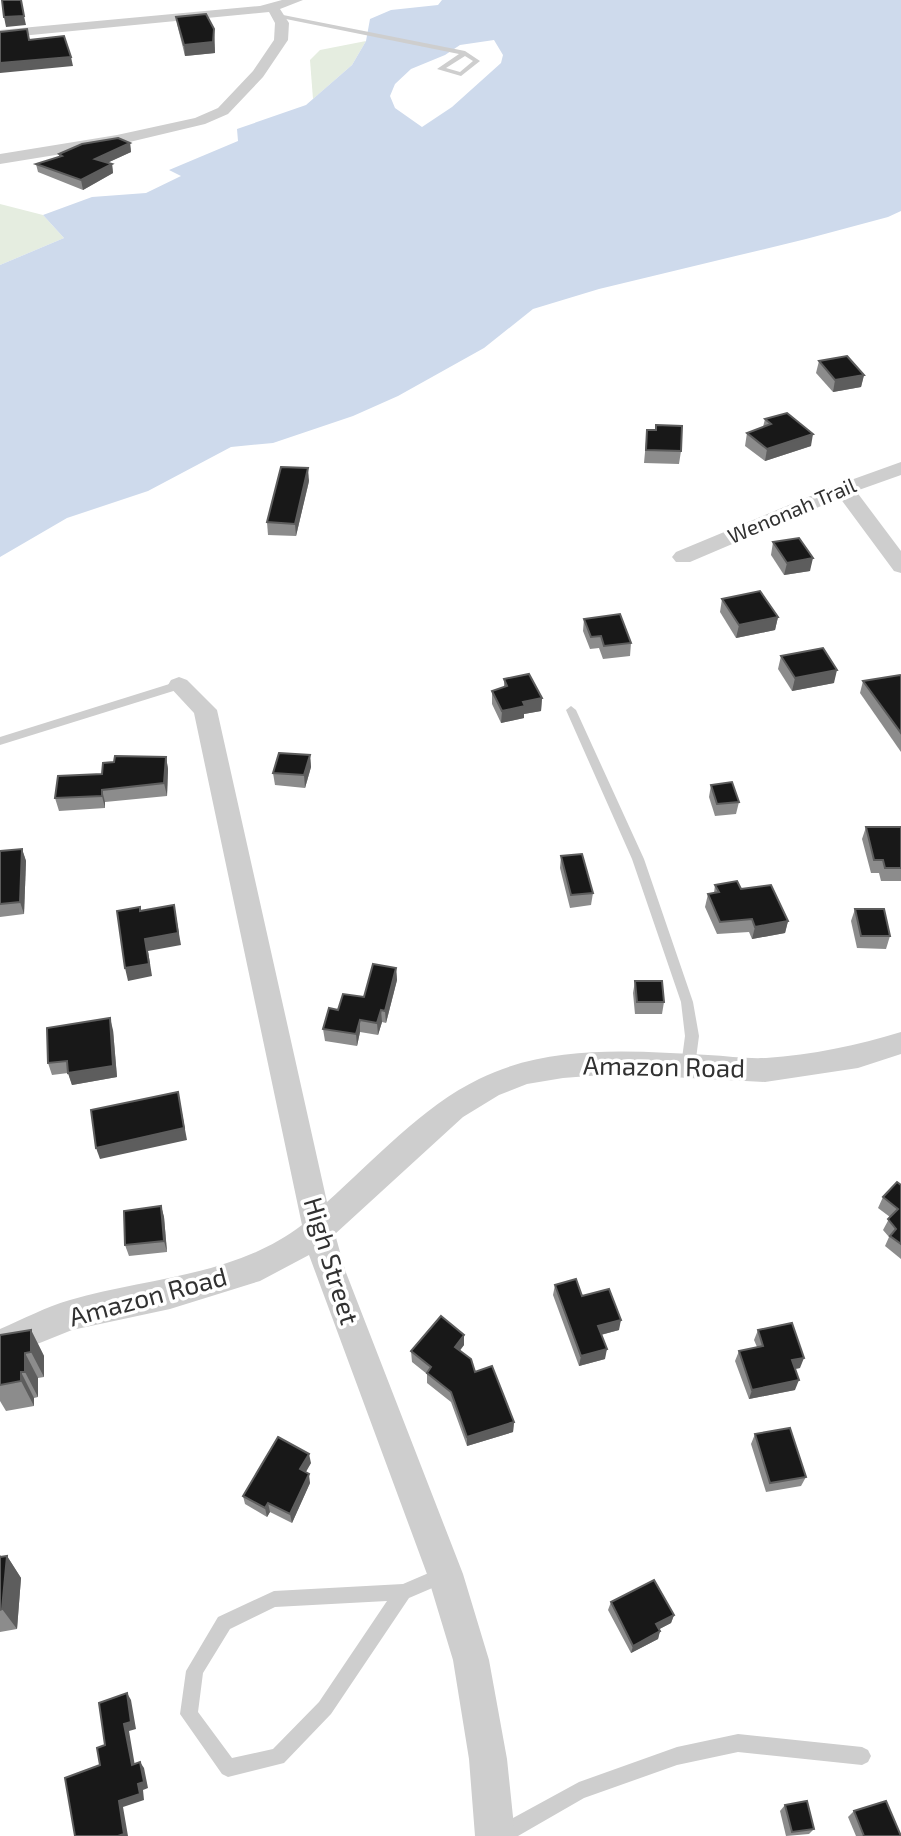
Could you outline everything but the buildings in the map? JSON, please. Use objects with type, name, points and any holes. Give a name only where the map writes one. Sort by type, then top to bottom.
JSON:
[{"type":"street","points":[[0,34],[275,12],[296,0]]},
{"type":"street","points":[[0,159],[78,148],[200,121],[223,111],[242,93],[281,40],[283,31],[275,12]]},
{"type":"street","name":"Wenonah Trail","points":[[683,557],[844,489],[901,468]]},
{"type":"street","points":[[844,489],[901,566]]},
{"type":"street","name":"High Street","points":[[179,685],[205,710],[329,1270],[445,1574],[471,1660],[498,1836]]},
{"type":"street","name":"Amazon Road","points":[[0,1344],[70,1315],[170,1294],[260,1266],[294,1249],[453,1108],[489,1087],[524,1073],[563,1066],[615,1062],[765,1070],[858,1056],[901,1043]]},
{"type":"lane","points":[[275,12],[465,52],[477,61],[461,74],[440,69],[465,52]]},
{"type":"lane","points":[[0,741],[179,685]]},
{"type":"lane","points":[[571,710],[638,859],[687,1002],[692,1036],[688,1066]]},
{"type":"lane","points":[[403,1592],[325,1708],[278,1757],[228,1768],[189,1714],[195,1671],[224,1623],[274,1599],[403,1592],[445,1574]]},
{"type":"lane","points":[[498,1836],[579,1791],[677,1756],[738,1742],[862,1756]]},
{"type":"shaded area","points":[[366,41],[352,65],[313,99],[310,60],[320,50]]},
{"type":"shaded area","points":[[0,204],[43,215],[64,238],[0,265]]},
{"type":"water","points":[[442,0],[901,0],[901,211],[806,239],[599,289],[533,309],[484,348],[398,396],[353,416],[273,443],[231,447],[148,491],[67,518],[0,557],[0,265],[64,238],[43,215],[92,197],[146,193],[181,176],[169,170],[238,141],[237,129],[306,105],[352,65],[366,41],[370,19],[391,10],[438,5]],"holes":[[[494,40],[503,55],[501,63],[452,107],[422,127],[395,108],[390,96],[395,84],[411,69],[445,55],[460,45]]]}]
